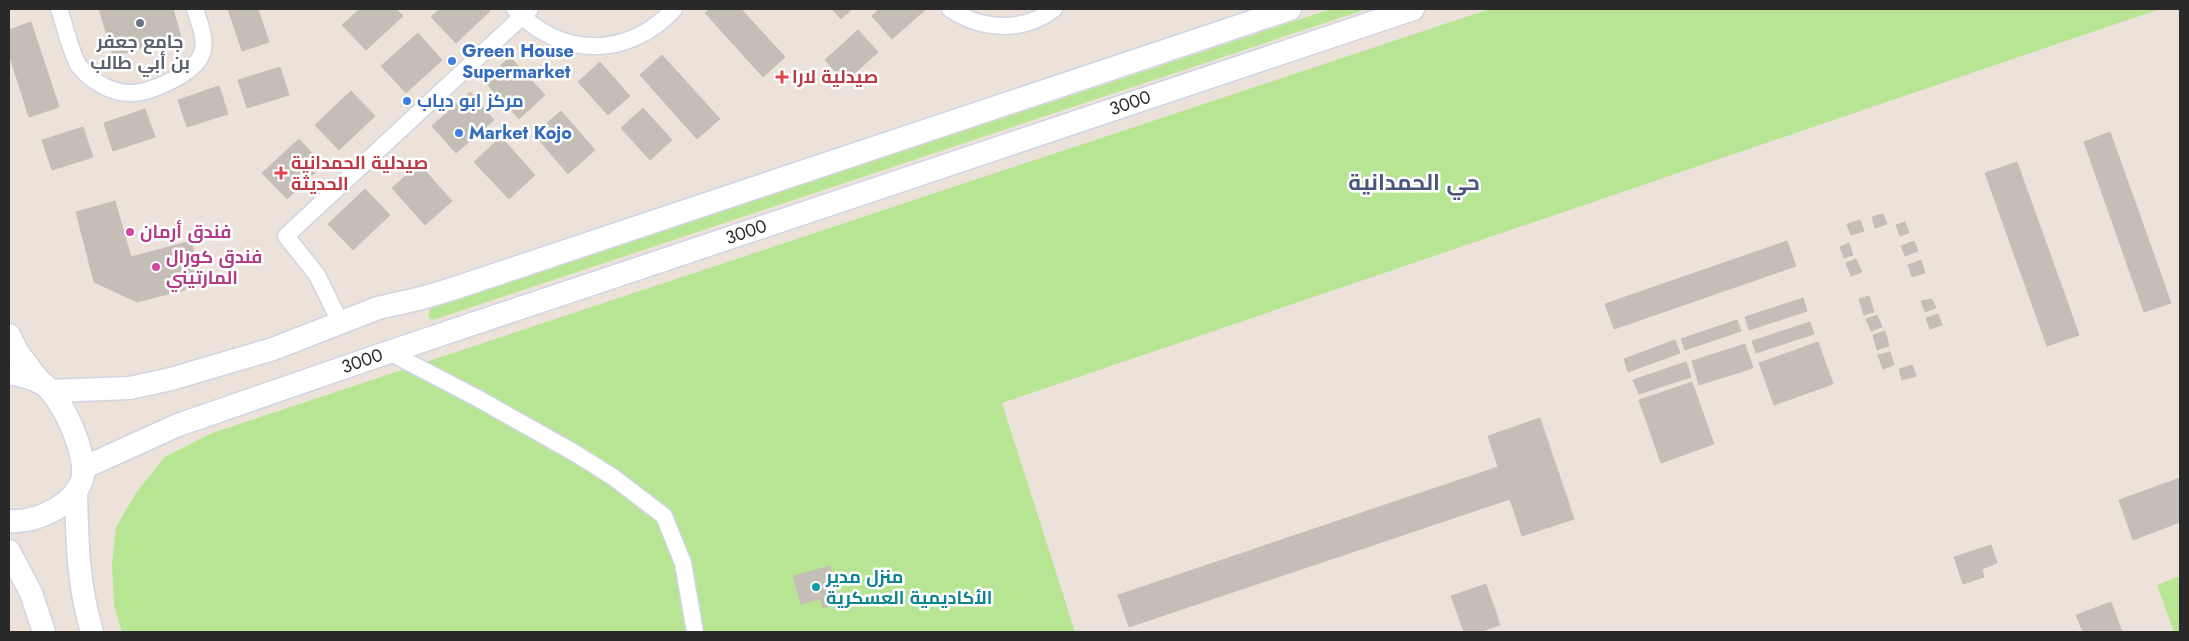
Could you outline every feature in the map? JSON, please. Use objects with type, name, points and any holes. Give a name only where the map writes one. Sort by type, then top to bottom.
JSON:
[{"type":"street","points":[[59,9],[78,66],[102,87],[131,94],[161,85],[187,73],[202,54],[202,30],[195,9]]},
{"type":"street","points":[[340,324],[318,275],[286,236],[522,11],[547,35],[562,41],[593,46],[609,45],[639,36],[659,23],[674,9]]},
{"type":"street","points":[[950,9],[971,21],[998,26],[1025,23],[1054,9]]},
{"type":"street","points":[[9,373],[46,387],[130,388],[171,379],[273,349],[378,308],[455,288],[1290,9]]},
{"type":"street","name":"3000","points":[[83,468],[178,425],[389,352],[1413,9]]},
{"type":"street","points":[[9,336],[18,353],[67,416],[78,446],[83,468],[82,479],[76,491],[58,507],[39,517],[18,522],[9,521]]},
{"type":"street","points":[[389,352],[479,399],[573,452],[614,477],[664,516],[683,563],[695,632]]},
{"type":"street","points":[[76,491],[78,559],[81,586],[92,632]]},
{"type":"street","points":[[9,551],[31,593],[44,632]]},
{"type":"green space","points":[[1331,9],[1367,9],[433,320],[428,317],[430,309]]},
{"type":"green space","points":[[1490,9],[2160,9],[1002,403],[1075,632],[122,632],[114,606],[112,563],[116,527],[136,493],[165,457],[212,433]]},
{"type":"green space","points":[[2180,576],[2180,632],[2174,632],[2157,585]]},
{"type":"building","name":"جامع جعفر بن أبي طالب","points":[[99,9],[173,9],[181,37],[113,56]]},
{"type":"building","points":[[228,9],[258,9],[269,42],[242,51]]},
{"type":"building","points":[[360,9],[396,9],[403,16],[366,50],[342,25]]},
{"type":"building","points":[[440,9],[489,9],[490,11],[456,43],[431,17]]},
{"type":"building","points":[[710,9],[741,9],[785,57],[763,77],[705,13]]},
{"type":"building","points":[[832,9],[852,9],[841,19]]},
{"type":"building","points":[[879,9],[926,9],[892,39],[872,16]]},
{"type":"building","points":[[31,22],[59,107],[29,117],[9,54],[9,30]]},
{"type":"building","points":[[858,30],[878,52],[845,82],[825,60]]},
{"type":"building","points":[[418,33],[442,60],[406,93],[381,66]]},
{"type":"building","points":[[662,55],[720,119],[697,139],[640,75]]},
{"type":"building","points":[[510,57],[545,95],[519,119],[484,81]]},
{"type":"building","points":[[600,62],[630,96],[608,115],[578,82]]},
{"type":"building","points":[[280,67],[289,95],[247,108],[238,80]]},
{"type":"building","points":[[219,86],[228,114],[187,127],[178,100]]},
{"type":"building","points":[[351,91],[375,116],[339,150],[315,125]]},
{"type":"building","points":[[470,92],[494,120],[456,153],[432,126]]},
{"type":"building","points":[[643,108],[672,140],[650,160],[621,128]]},
{"type":"building","points":[[145,109],[155,137],[113,151],[104,123]]},
{"type":"building","points":[[561,111],[595,150],[568,174],[534,134]]},
{"type":"building","points":[[83,127],[93,157],[52,170],[42,140]]},
{"type":"building","points":[[2110,132],[2171,303],[2144,312],[2084,142]]},
{"type":"building","points":[[501,137],[535,175],[509,199],[474,162]]},
{"type":"building","points":[[299,139],[323,165],[287,199],[262,173]]},
{"type":"building","points":[[2017,162],[2079,335],[2047,346],[1985,173]]},
{"type":"building","points":[[419,164],[452,201],[425,225],[392,188]]},
{"type":"building","points":[[365,189],[390,215],[353,250],[328,224]]},
{"type":"building","points":[[115,201],[131,257],[191,241],[203,285],[137,302],[94,282],[76,212]]},
{"type":"building","points":[[1883,214],[1887,224],[1875,228],[1872,217]]},
{"type":"building","points":[[1860,220],[1864,231],[1851,235],[1847,224]]},
{"type":"building","points":[[1905,222],[1909,233],[1900,236],[1896,225]]},
{"type":"building","points":[[1787,241],[1796,266],[1614,329],[1605,304]]},
{"type":"building","points":[[1914,241],[1918,251],[1905,256],[1901,246]]},
{"type":"building","points":[[1849,243],[1853,255],[1844,258],[1840,247]]},
{"type":"building","points":[[1856,259],[1862,272],[1851,276],[1846,263]]},
{"type":"building","points":[[1921,260],[1925,273],[1912,277],[1908,265]]},
{"type":"building","points":[[1869,296],[1874,312],[1864,315],[1859,299]]},
{"type":"building","points":[[1803,298],[1807,311],[1749,330],[1745,317]]},
{"type":"building","points":[[1932,299],[1936,308],[1925,312],[1921,301]]},
{"type":"building","points":[[1938,314],[1942,325],[1930,329],[1926,318]]},
{"type":"building","points":[[1877,315],[1882,327],[1871,331],[1866,319]]},
{"type":"building","points":[[1737,320],[1741,331],[1685,350],[1681,339]]},
{"type":"building","points":[[1810,322],[1814,334],[1756,353],[1752,341]]},
{"type":"building","points":[[1885,331],[1889,346],[1877,350],[1873,335]]},
{"type":"building","points":[[1675,340],[1680,353],[1628,372],[1624,359]]},
{"type":"building","points":[[1818,342],[1833,384],[1774,405],[1759,363]]},
{"type":"building","points":[[1745,344],[1753,368],[1699,385],[1692,361]]},
{"type":"building","points":[[1890,352],[1894,365],[1883,369],[1878,355]]},
{"type":"building","points":[[1686,362],[1691,377],[1639,394],[1633,380]]},
{"type":"building","points":[[1912,365],[1916,376],[1902,380],[1899,369]]},
{"type":"building","points":[[1692,382],[1714,444],[1661,463],[1639,400]]},
{"type":"building","points":[[1540,418],[1574,519],[1522,536],[1510,499],[1129,627],[1118,595],[1498,467],[1488,436]]},
{"type":"building","points":[[2180,478],[2180,522],[2133,540],[2119,500]]},
{"type":"building","points":[[1991,545],[1997,563],[1982,569],[1984,577],[1963,584],[1954,557]]},
{"type":"building","name":"منزل مدير الأكاديمية العسكرية","points":[[830,566],[841,603],[823,608],[820,599],[801,604],[793,576]]},
{"type":"building","points":[[1486,584],[1500,625],[1479,632],[1464,632],[1451,596]]},
{"type":"building","points":[[2111,602],[2122,632],[2083,632],[2076,615]]},
{"type":"place","name":"جامع جعفر بن أبي طالب","points":[[140,23]]},
{"type":"place","name":"Green House Supermarket","points":[[452,61]]},
{"type":"place","name":"صيدلية لارا","points":[[782,77]]},
{"type":"place","name":"مركز ابو دياب","points":[[407,101]]},
{"type":"place","name":"Market Kojo","points":[[459,133]]},
{"type":"place","name":"صيدلية الحمدانية الحديثة","points":[[281,173]]},
{"type":"place","name":"فندق أرمان","points":[[130,232]]},
{"type":"place","name":"فندق كورال المارتيني","points":[[156,267]]},
{"type":"place","name":"منزل مدير الأكاديمية العسكرية","points":[[816,587]]},
{"type":"district","name":"حي الحمدانية","points":[[1414,182]]}]
